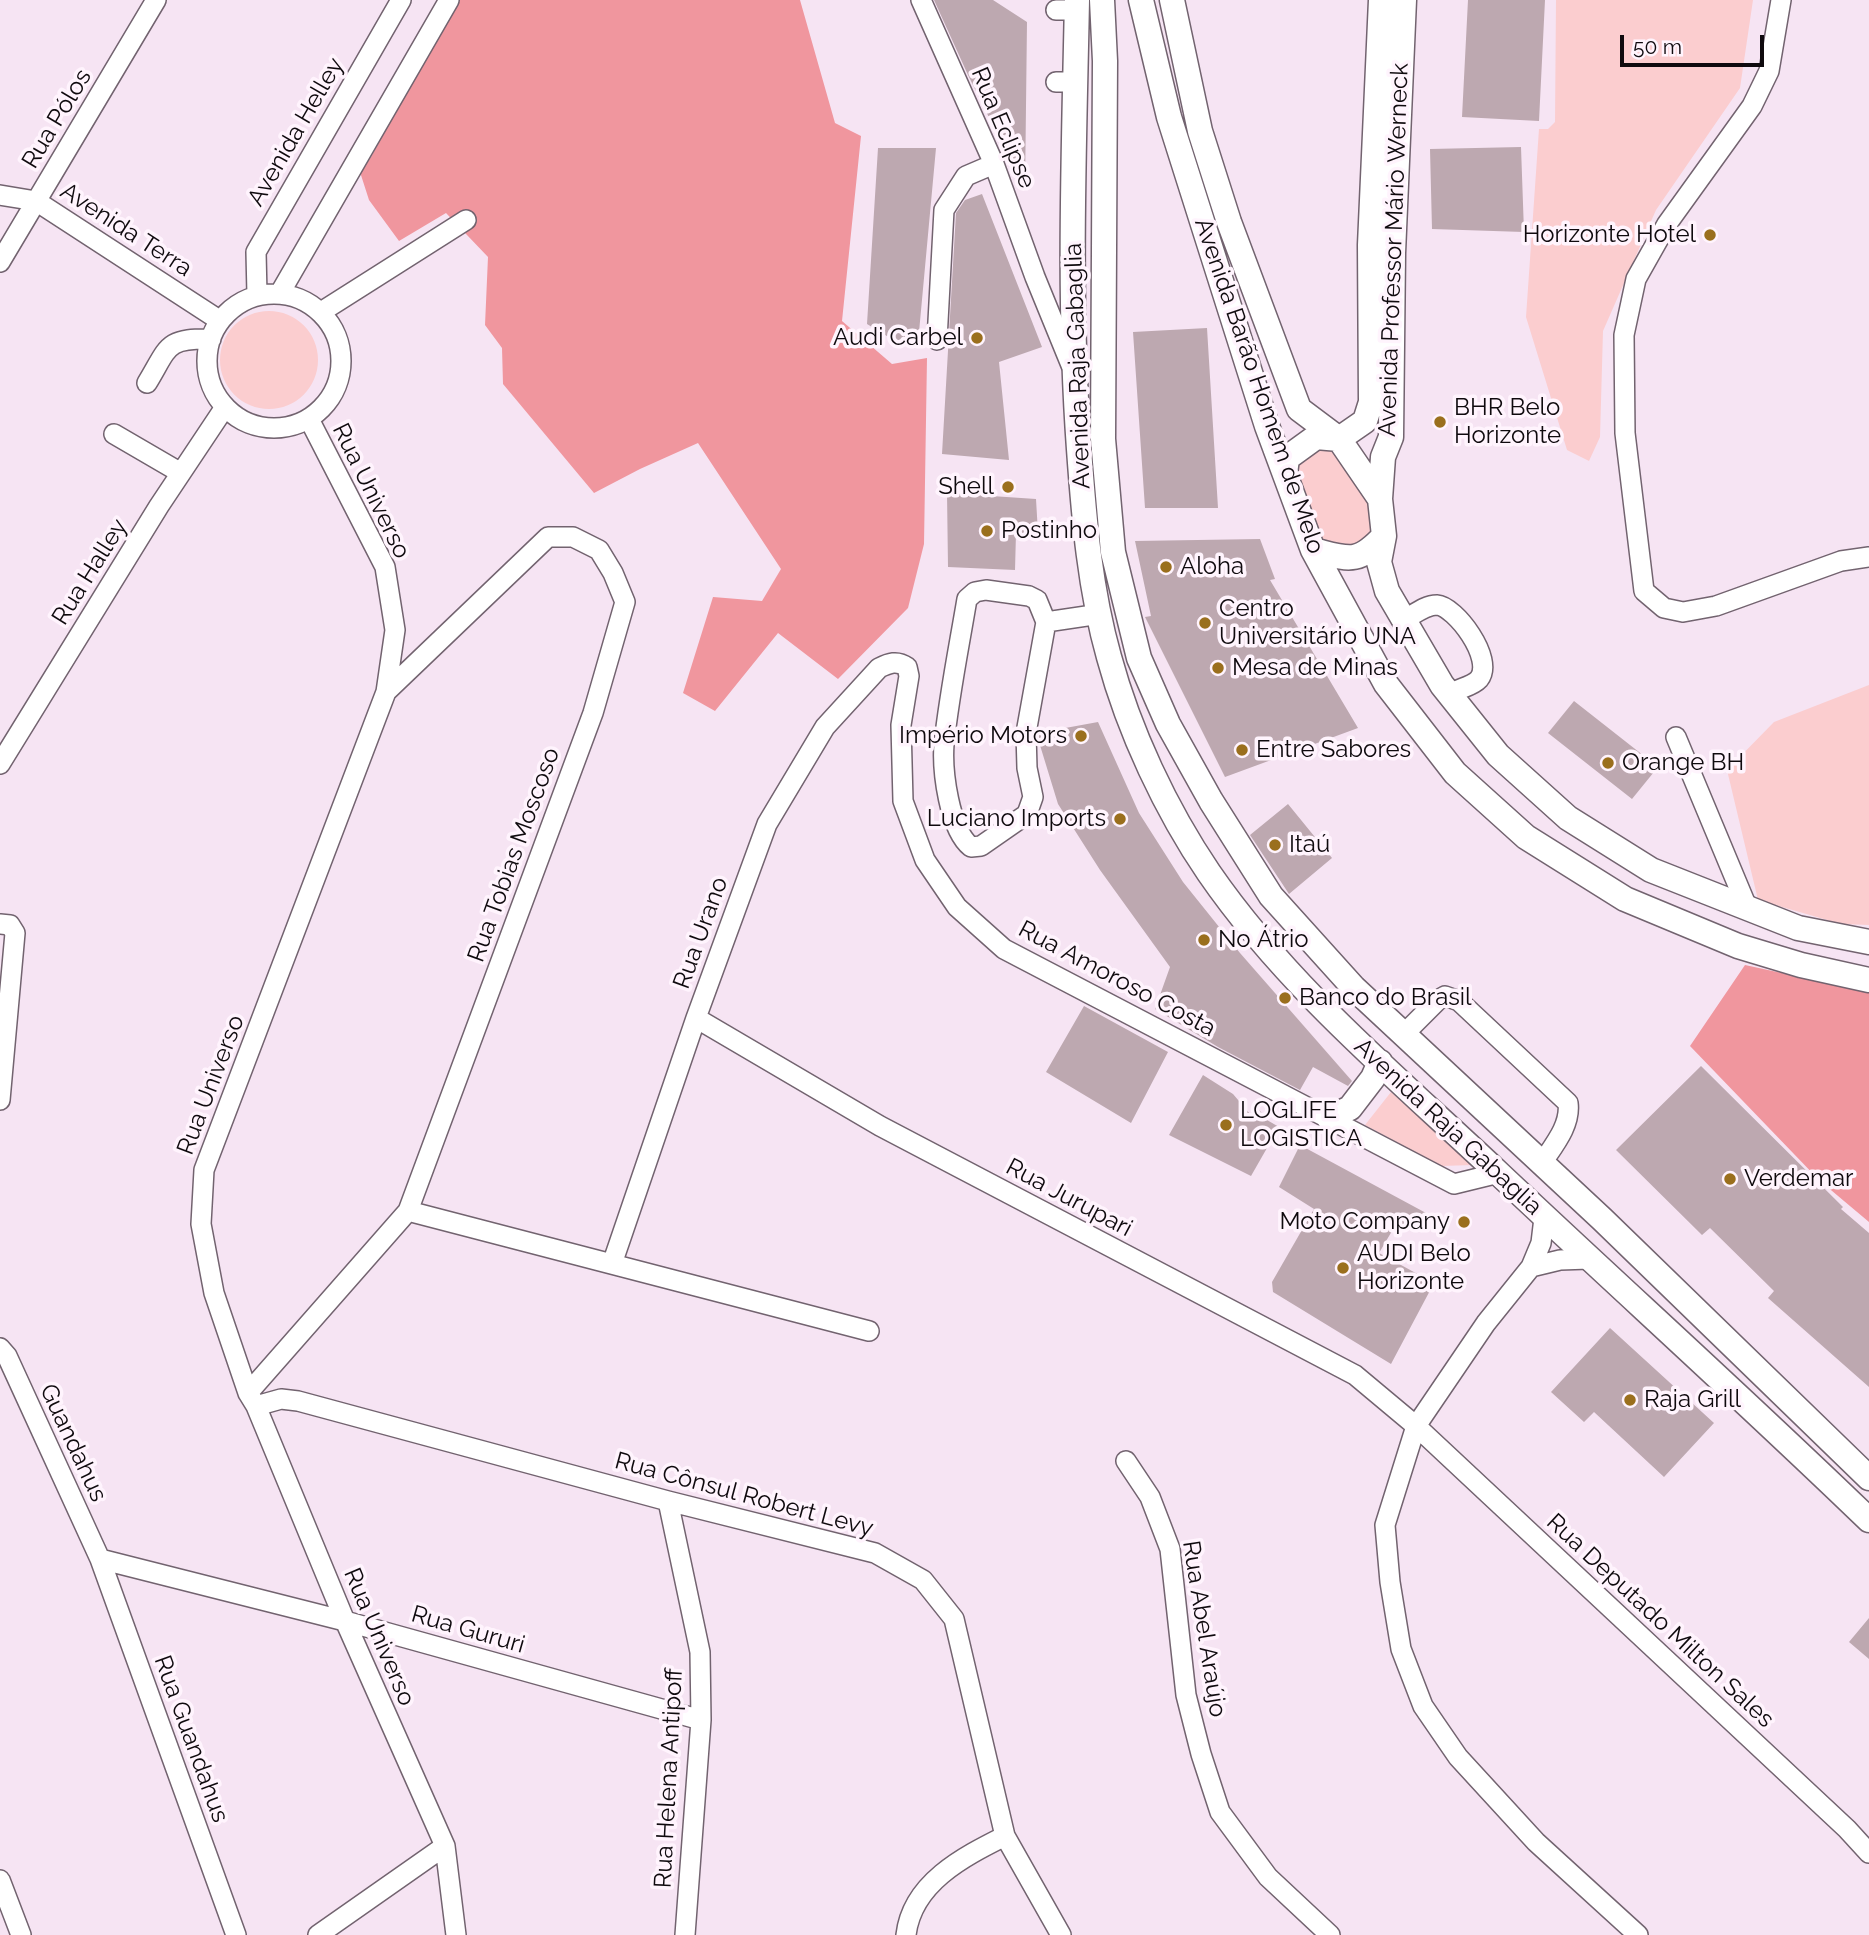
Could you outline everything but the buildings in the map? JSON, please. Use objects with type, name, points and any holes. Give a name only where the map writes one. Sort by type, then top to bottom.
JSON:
[{"type":"main road","name":"Avenida Raja Gabaglia","points":[[1102,0],[1105,61],[1103,439],[1112,552],[1139,658],[1168,724],[1271,897],[1354,988],[1682,1295],[1869,1478]]},
{"type":"main road","name":"Avenida Barão Homem de Melo","points":[[1141,0],[1168,117],[1259,403],[1313,550],[1387,684],[1455,773],[1526,837],[1625,899],[1738,946],[1869,981]]},
{"type":"main road","name":"Avenida Barão Homem de Melo","points":[[1172,0],[1200,131],[1229,222],[1299,409],[1339,439],[1380,499],[1384,536],[1379,562],[1387,591],[1402,621],[1450,694],[1498,755],[1568,818],[1651,870],[1798,928],[1869,942]]},
{"type":"main road","name":"Avenida Professor Mário Werneck","points":[[1339,439],[1365,421],[1371,402],[1370,245],[1381,0]]},
{"type":"main road","name":"Avenida Professor Mário Werneck","points":[[1380,499],[1383,457],[1391,438],[1393,253],[1404,0]]},
{"type":"main road","name":"Avenida Raja Gabaglia","points":[[1070,7],[1065,82],[1073,368],[1090,568],[1109,657],[1136,737],[1178,821],[1209,873],[1246,922],[1329,1014],[1869,1520]]},
{"type":"main road","points":[[1370,245],[1373,233],[1383,234],[1390,239],[1393,253]]},
{"type":"main road","points":[[1285,474],[1287,458],[1316,437],[1339,439]]},
{"type":"main road","points":[[1313,550],[1356,558],[1369,551],[1384,536]]},
{"type":"main road","points":[[1329,1118],[1350,1108],[1373,1078],[1380,1062]]},
{"type":"street","name":"Rua Pólos","points":[[0,262],[156,0]]},
{"type":"street","name":"Avenida Helley","points":[[257,295],[256,252],[401,0]]},
{"type":"street","points":[[280,293],[449,0]]},
{"type":"street","name":"Rua Eclipse","points":[[921,0],[994,164],[1035,277],[1073,368]]},
{"type":"street","points":[[1780,0],[1769,71],[1752,106],[1667,224],[1636,279],[1624,335],[1625,433],[1644,591],[1664,608],[1683,612],[1716,606],[1841,561],[1869,557]]},
{"type":"street","points":[[937,340],[944,211],[966,176],[994,164]]},
{"type":"street","name":"Avenida Terra","points":[[0,195],[36,201],[219,320]]},
{"type":"street","points":[[321,312],[466,220]]},
{"type":"street","points":[[1035,277],[1049,282],[1059,281],[1072,271]]},
{"type":"street","points":[[280,293],[302,299],[321,312],[334,328],[341,348],[342,368],[336,388],[325,406],[309,419],[290,426],[271,428],[251,425],[225,407],[213,390],[207,370],[207,349],[219,320],[236,304],[257,295],[280,293]]},
{"type":"street","points":[[147,383],[169,347],[177,341],[211,339]]},
{"type":"street","name":"Rua Halley","points":[[0,764],[225,407]]},
{"type":"street","name":"Rua Universo","points":[[309,419],[385,566],[395,630],[386,692],[204,1170],[201,1224],[214,1293],[252,1399],[345,1621],[445,1846],[456,1935]]},
{"type":"street","points":[[114,434],[181,473]]},
{"type":"street","name":"Rua Tobias Moscoso","points":[[252,1399],[408,1211],[593,713],[625,602],[613,573],[599,550],[573,537],[548,537],[386,692]]},
{"type":"street","points":[[986,590],[1029,596],[1037,600],[1046,622],[1026,733],[1027,768],[1033,797],[1031,806],[1027,814],[981,846],[971,847],[965,842],[957,826],[944,770],[944,745],[967,599],[986,590]]},
{"type":"street","points":[[1402,621],[1426,607],[1445,606],[1475,639],[1484,663],[1481,675],[1477,681],[1450,694]]},
{"type":"street","points":[[1046,622],[1100,614]]},
{"type":"street","name":"Rua Urano","points":[[612,1264],[696,1018],[767,824],[825,727],[879,668],[901,662]]},
{"type":"street","name":"Rua Amoroso Costa","points":[[901,662],[907,667],[909,676],[901,725],[903,801],[925,860],[957,907],[1004,949],[1454,1184],[1499,1174]]},
{"type":"street","points":[[1676,737],[1747,907]]},
{"type":"street","points":[[0,1100],[15,933],[5,925]]},
{"type":"street","points":[[1404,1034],[1438,1000],[1445,996],[1459,1001],[1568,1103],[1568,1118],[1559,1139],[1542,1163]]},
{"type":"street","name":"Rua Jurupari","points":[[696,1018],[880,1126],[1355,1375],[1416,1426]]},
{"type":"street","points":[[408,1211],[869,1331]]},
{"type":"street","points":[[1544,1218],[1541,1243],[1531,1267],[1486,1323],[1416,1426],[1385,1525],[1390,1582],[1401,1649],[1423,1706],[1458,1757],[1536,1842],[1639,1935]]},
{"type":"street","points":[[1531,1267],[1560,1260],[1589,1259]]},
{"type":"street","name":"Guandahus","points":[[0,1348],[7,1356],[100,1559]]},
{"type":"street","name":"Rua Cônsul Robert Levy","points":[[252,1399],[298,1401],[668,1501],[874,1553],[923,1580],[954,1619],[1005,1836],[1061,1935]]},
{"type":"street","name":"Rua Deputado Milton Sales","points":[[1416,1426],[1837,1819],[1869,1853]]},
{"type":"street","name":"Rua Abel Araújo","points":[[1126,1461],[1150,1497],[1170,1549],[1186,1695],[1220,1812],[1268,1877],[1330,1935]]},
{"type":"street","name":"Rua Helena Antipoff","points":[[668,1501],[700,1652],[701,1720],[685,1935]]},
{"type":"street","name":"Rua Gururi","points":[[100,1559],[345,1621],[701,1720]]},
{"type":"street","name":"Rua Guandahus","points":[[100,1559],[236,1935]]},
{"type":"street","points":[[906,1935],[907,1922],[929,1884],[962,1858],[1005,1836]]},
{"type":"street","points":[[318,1935],[445,1846]]},
{"type":"street","points":[[0,1881],[21,1935]]},
{"type":"shaded area","points":[[456,0],[800,0],[835,123],[861,136],[842,321],[892,364],[927,358],[924,544],[908,608],[838,679],[778,633],[715,711],[683,693],[713,597],[762,601],[781,569],[698,443],[594,493],[503,384],[502,348],[485,325],[488,257],[446,213],[399,241],[369,200],[360,172],[371,157]]},
{"type":"shaded area","points":[[1556,0],[1753,0],[1740,88],[1656,210],[1603,331],[1600,437],[1589,461],[1567,450],[1526,317],[1539,129],[1548,129],[1555,122]]},
{"type":"shaded area","points":[[269,311],[288,314],[304,325],[315,341],[318,360],[315,379],[304,395],[288,406],[269,409],[250,406],[234,395],[223,379],[220,360],[223,341],[234,325],[250,314]]},
{"type":"shaded area","points":[[1328,447],[1339,454],[1370,507],[1374,526],[1371,535],[1355,550],[1332,546],[1320,537],[1303,486],[1299,465],[1301,456],[1312,450]]},
{"type":"shaded area","points":[[1869,685],[1869,925],[1841,924],[1758,900],[1727,770],[1774,722]]},
{"type":"shaded area","points":[[1745,965],[1869,992],[1869,1222],[1819,1180],[1690,1046]]},
{"type":"shaded area","points":[[1391,1092],[1473,1165],[1441,1166],[1365,1125]]},
{"type":"place","name":"Horizonte Hotel","points":[[1710,235]]},
{"type":"place","name":"Audi Carbel","points":[[977,338]]},
{"type":"place","name":"BHR Belo Horizonte","points":[[1440,422]]},
{"type":"place","name":"Shell","points":[[1008,487]]},
{"type":"place","name":"Postinho","points":[[987,531]]},
{"type":"place","name":"Aloha","points":[[1166,567]]},
{"type":"place","name":"Centro Universitário UNA","points":[[1205,623]]},
{"type":"place","name":"Mesa de Minas","points":[[1218,668]]},
{"type":"place","name":"Império Motors","points":[[1081,736]]},
{"type":"place","name":"Entre Sabores","points":[[1242,750]]},
{"type":"place","name":"Orange BH","points":[[1608,763]]},
{"type":"place","name":"Luciano Imports","points":[[1120,819]]},
{"type":"place","name":"Itaú","points":[[1275,845]]},
{"type":"place","name":"No Átrio","points":[[1204,940]]},
{"type":"place","name":"Banco do Brasil","points":[[1285,998]]},
{"type":"place","name":"LOGLIFE LOGISTICA","points":[[1226,1125]]},
{"type":"place","name":"Verdemar","points":[[1730,1179]]},
{"type":"place","name":"Moto Company","points":[[1464,1222]]},
{"type":"place","name":"AUDI Belo Horizonte","points":[[1343,1268]]},
{"type":"place","name":"Raja Grill","points":[[1630,1400]]}]
